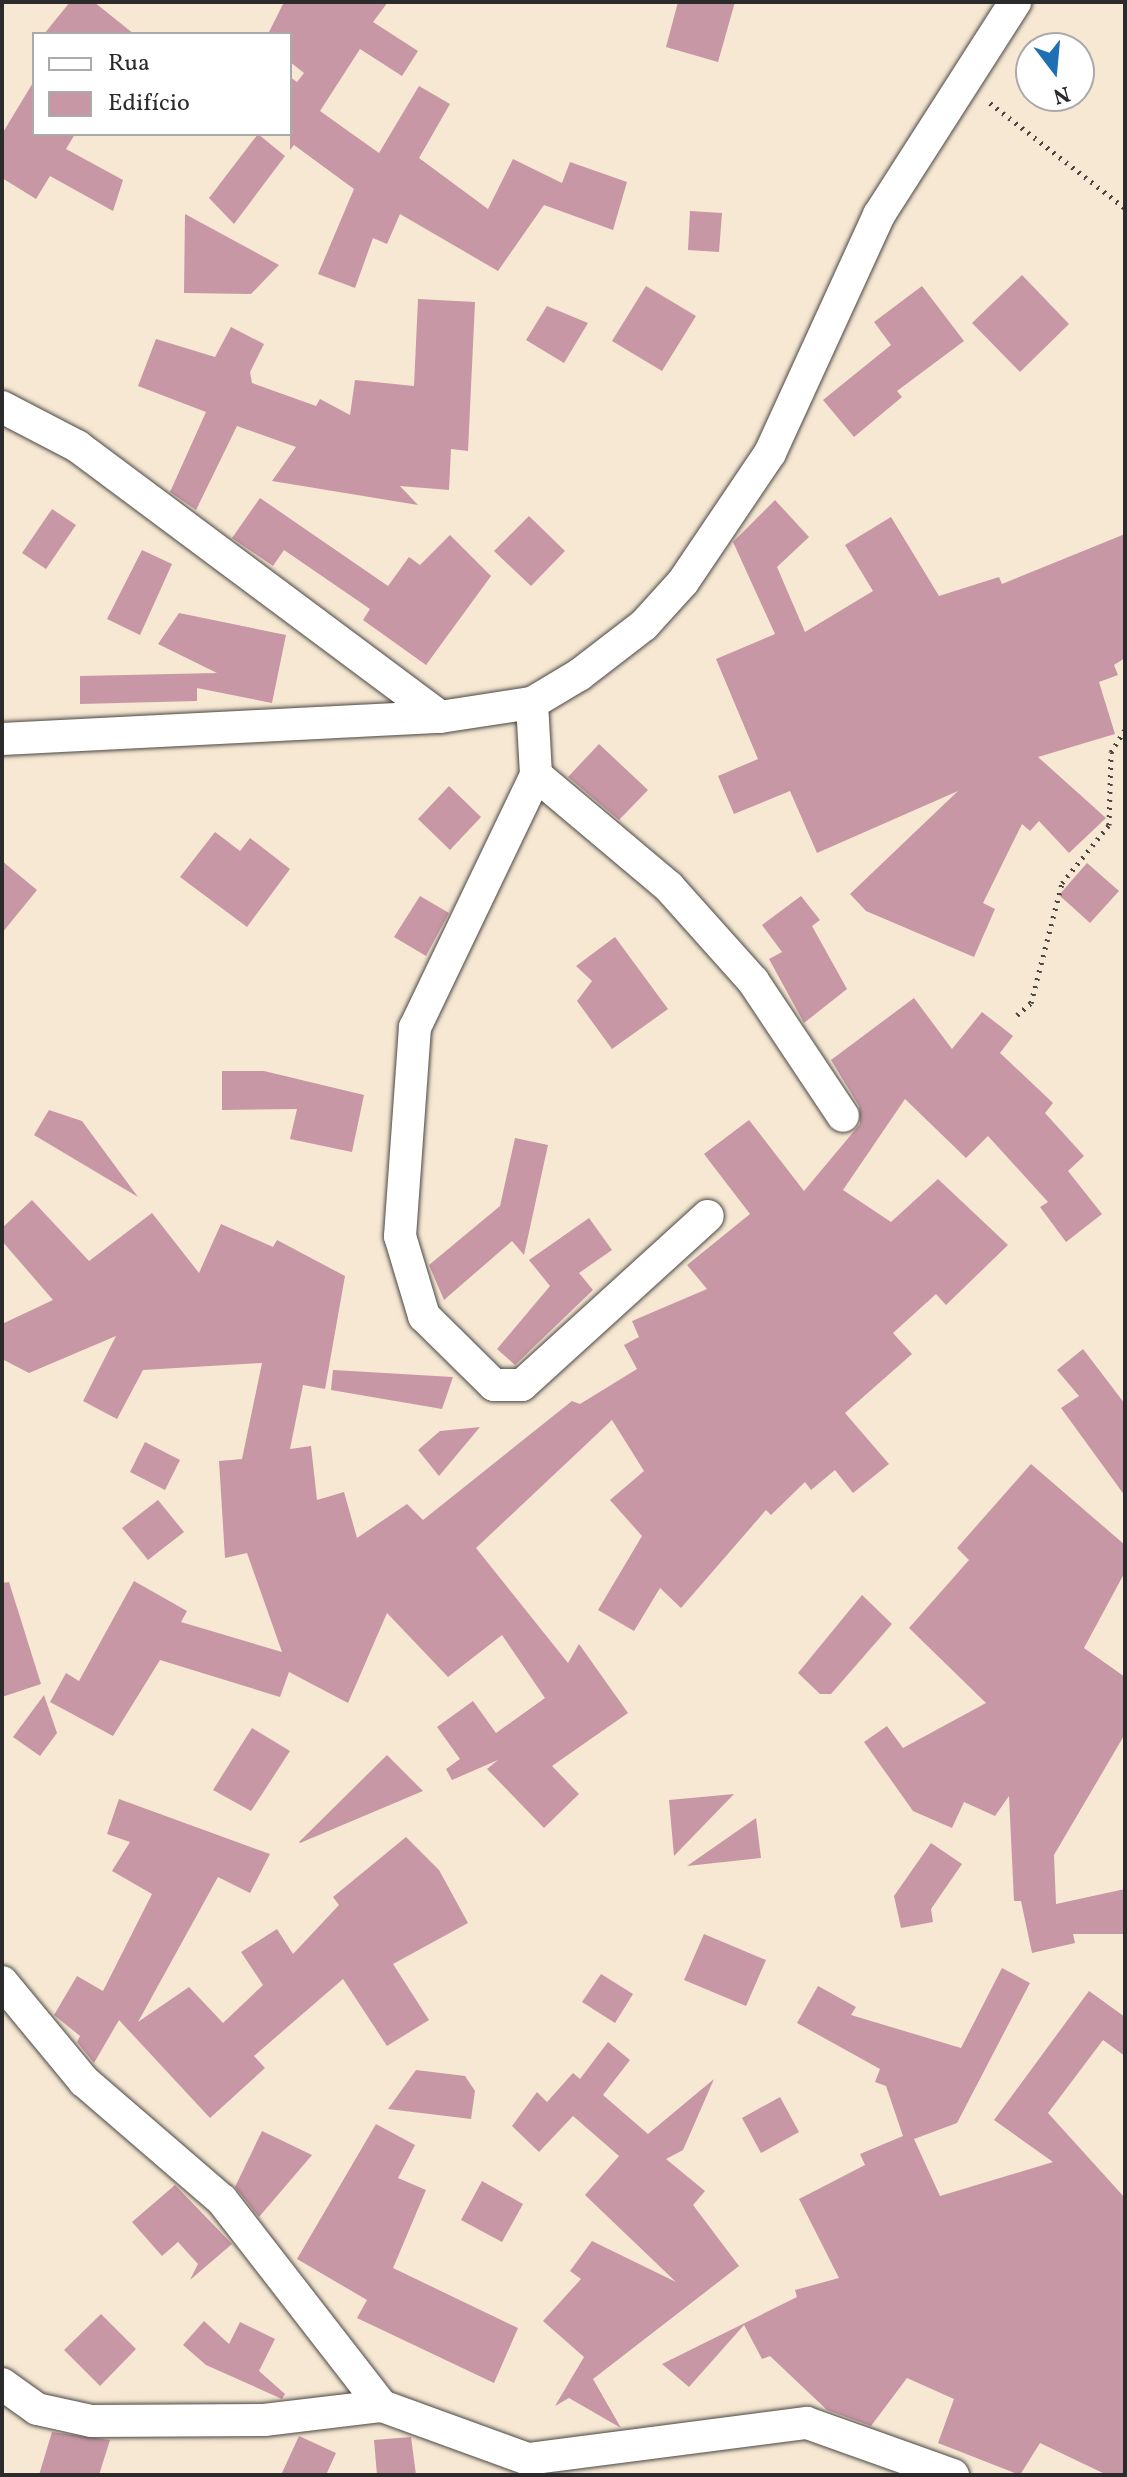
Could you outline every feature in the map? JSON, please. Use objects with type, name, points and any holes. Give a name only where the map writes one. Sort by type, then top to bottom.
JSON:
[{"type":"street","points":[[2,739],[440,717],[532,703],[644,625],[683,582],[770,453],[879,215],[961,80],[1015,2]]},
{"type":"street","points":[[2,407],[77,446],[440,717]]},
{"type":"street","points":[[532,703],[536,775],[415,1027],[400,1236],[424,1316],[494,1385],[506,1391],[522,1385],[708,1216]]},
{"type":"street","points":[[536,775],[669,887],[753,981],[843,1116]]},
{"type":"street","points":[[2,1982],[84,2081],[222,2200],[382,2406]]},
{"type":"street","points":[[2,2384],[37,2409],[91,2421],[264,2420],[382,2406],[528,2459],[807,2423],[953,2475]]},
{"type":"path","points":[[961,80],[1125,208]]},
{"type":"path","points":[[1017,1015],[1031,1003],[1062,883],[1109,825],[1111,752],[1125,730]]},
{"type":"building","points":[[70,2],[94,2],[132,32],[46,32]]},
{"type":"building","points":[[284,2],[388,2],[373,22],[418,51],[402,76],[360,49],[320,111],[379,153],[419,86],[450,104],[419,158],[488,209],[513,159],[562,183],[570,162],[627,182],[613,230],[544,205],[498,271],[400,214],[387,244],[373,238],[355,288],[318,274],[354,189],[294,145],[290,150],[292,78],[297,82],[304,73],[292,64],[292,32],[269,32]]},
{"type":"building","points":[[678,2],[735,2],[718,62],[666,47]]},
{"type":"building","points":[[32,84],[32,136],[74,136],[66,149],[123,180],[113,211],[50,176],[36,199],[2,178],[2,134]]},
{"type":"building","points":[[256,136],[285,156],[234,224],[209,198]]},
{"type":"building","points":[[690,211],[722,213],[719,252],[688,250]]},
{"type":"building","points":[[185,214],[279,265],[251,294],[184,293]]},
{"type":"building","points":[[1022,275],[1069,324],[1020,372],[972,323]]},
{"type":"building","points":[[646,286],[696,316],[662,371],[612,341]]},
{"type":"building","points":[[922,286],[964,341],[897,391],[902,397],[854,437],[823,400],[891,345],[874,322]]},
{"type":"building","points":[[418,299],[475,302],[468,451],[451,449],[449,490],[400,486],[418,505],[272,481],[296,447],[237,426],[196,510],[170,492],[206,412],[138,386],[156,339],[215,357],[231,327],[264,344],[250,372],[252,383],[316,406],[320,399],[350,415],[355,380],[414,386]]},
{"type":"building","points":[[547,306],[588,323],[564,363],[526,340]]},
{"type":"building","points":[[260,498],[388,586],[409,557],[420,565],[450,535],[491,576],[426,665],[363,620],[370,609],[284,550],[273,566],[232,538]]},
{"type":"building","points":[[775,500],[809,537],[777,567],[805,632],[873,591],[845,545],[891,517],[939,596],[999,577],[1002,584],[1125,534],[1125,658],[1114,665],[1118,675],[1099,682],[1115,734],[1038,757],[1106,818],[1069,853],[1039,821],[1030,831],[1022,824],[983,903],[995,909],[974,957],[866,911],[850,894],[958,791],[817,853],[790,791],[734,814],[718,776],[758,759],[716,659],[775,634],[733,542]]},
{"type":"building","points":[[52,509],[76,525],[46,569],[22,553]]},
{"type":"building","points":[[529,516],[565,551],[531,586],[494,551]]},
{"type":"building","points":[[142,550],[172,564],[140,635],[107,619]]},
{"type":"building","points":[[179,613],[286,635],[272,703],[197,688],[197,701],[80,704],[80,676],[217,673],[158,644]]},
{"type":"building","points":[[599,744],[648,790],[619,820],[568,777]]},
{"type":"building","points":[[449,786],[481,817],[450,850],[418,819]]},
{"type":"building","points":[[215,832],[240,851],[250,838],[290,869],[247,927],[180,877]]},
{"type":"building","points":[[2,861],[37,890],[2,933]]},
{"type":"building","points":[[1087,863],[1119,891],[1090,923],[1059,895]]},
{"type":"building","points":[[420,896],[449,913],[426,956],[394,937]]},
{"type":"building","points":[[801,896],[820,920],[812,926],[847,989],[804,1023],[769,959],[782,952],[762,925]]},
{"type":"building","points":[[615,937],[668,1009],[612,1049],[577,1001],[592,981],[576,966]]},
{"type":"building","points":[[914,998],[952,1049],[982,1012],[1013,1036],[1000,1053],[1053,1103],[1045,1113],[1084,1156],[1068,1171],[1102,1214],[1066,1242],[1040,1207],[1048,1202],[988,1136],[966,1158],[905,1099],[843,1190],[891,1222],[938,1179],[1008,1245],[946,1305],[936,1294],[893,1333],[912,1354],[845,1413],[889,1464],[853,1493],[835,1470],[811,1490],[805,1482],[771,1515],[766,1510],[681,1608],[660,1588],[634,1631],[598,1610],[642,1536],[610,1500],[644,1471],[612,1420],[476,1548],[568,1663],[579,1644],[628,1713],[552,1766],[579,1794],[544,1828],[487,1769],[498,1760],[452,1780],[446,1769],[460,1759],[437,1727],[473,1701],[496,1733],[545,1698],[502,1635],[448,1677],[387,1613],[348,1703],[289,1672],[280,1697],[160,1660],[113,1736],[50,1702],[66,1673],[79,1681],[134,1581],[187,1611],[181,1622],[282,1652],[247,1553],[225,1558],[219,1461],[242,1459],[262,1363],[143,1370],[117,1419],[83,1401],[116,1336],[29,1373],[2,1359],[2,1324],[53,1300],[2,1241],[2,1228],[32,1200],[89,1261],[152,1213],[199,1273],[221,1224],[273,1247],[277,1240],[345,1276],[325,1389],[303,1385],[290,1449],[311,1446],[317,1500],[344,1492],[357,1538],[407,1504],[423,1520],[572,1401],[580,1404],[637,1369],[624,1345],[639,1337],[632,1321],[707,1289],[687,1265],[750,1214],[704,1154],[749,1120],[804,1191],[860,1124],[859,1106],[831,1060]]},
{"type":"building","points":[[222,1071],[264,1071],[364,1095],[352,1152],[290,1139],[297,1109],[222,1110]]},
{"type":"building","points":[[49,1110],[82,1121],[138,1197],[34,1135]]},
{"type":"building","points":[[515,1138],[548,1145],[524,1255],[512,1241],[444,1300],[429,1265],[500,1206]]},
{"type":"building","points":[[589,1218],[612,1250],[579,1273],[593,1290],[515,1365],[497,1349],[550,1286],[529,1260]]},
{"type":"building","points":[[1083,1349],[1125,1404],[1125,1496],[1061,1408],[1079,1396],[1057,1370]]},
{"type":"building","points":[[333,1370],[453,1377],[442,1409],[331,1390]]},
{"type":"building","points":[[480,1427],[439,1476],[418,1450],[440,1431]]},
{"type":"building","points":[[145,1442],[180,1460],[165,1490],[130,1472]]},
{"type":"building","points":[[1031,1464],[1125,1545],[1125,1572],[1084,1648],[1125,1677],[1125,1734],[1054,1855],[1056,1904],[1125,1889],[1125,1934],[1073,1934],[1075,1943],[1032,1953],[1021,1901],[1014,1901],[1009,1796],[995,1816],[964,1802],[952,1828],[913,1811],[864,1742],[887,1726],[903,1748],[986,1703],[909,1628],[969,1560],[957,1548]]},
{"type":"building","points":[[158,1500],[184,1532],[148,1560],[122,1528]]},
{"type":"building","points":[[9,1582],[41,1684],[2,1697],[2,1583]]},
{"type":"building","points":[[862,1595],[892,1624],[831,1694],[820,1694],[798,1673]]},
{"type":"building","points":[[44,1695],[57,1733],[40,1756],[13,1737]]},
{"type":"building","points":[[252,1728],[290,1751],[251,1811],[213,1790]]},
{"type":"building","points":[[387,1755],[423,1791],[299,1842]]},
{"type":"building","points":[[734,1794],[674,1856],[669,1800]]},
{"type":"building","points":[[119,1799],[270,1854],[250,1893],[218,1877],[138,2022],[189,1987],[223,2023],[263,1985],[241,1952],[277,1929],[293,1954],[339,1905],[333,1897],[406,1837],[439,1870],[468,1923],[393,1964],[429,2020],[387,2046],[343,1979],[254,2056],[265,2068],[210,2118],[119,2020],[94,2063],[77,2042],[80,2036],[54,2015],[77,1976],[103,1991],[152,1894],[112,1871],[130,1842],[107,1834]]},
{"type":"building","points":[[756,1818],[761,1858],[687,1866]]},
{"type":"building","points":[[931,1843],[962,1864],[931,1909],[933,1922],[901,1928],[894,1896]]},
{"type":"building","points":[[704,1934],[766,1960],[746,2006],[684,1980]]},
{"type":"building","points":[[1002,1968],[1030,1983],[957,2123],[914,2139],[940,2196],[1053,2162],[994,2120],[1089,1991],[1125,2017],[1125,2056],[1103,2040],[1048,2113],[1125,2198],[1125,2475],[1107,2475],[1040,2443],[1020,2475],[938,2443],[954,2399],[907,2378],[871,2426],[827,2410],[770,2356],[762,2359],[744,2325],[689,2387],[662,2364],[797,2297],[795,2290],[839,2278],[799,2199],[865,2165],[860,2154],[903,2136],[886,2086],[875,2082],[880,2069],[797,2023],[818,1986],[856,2007],[851,2015],[961,2048]]},
{"type":"building","points":[[601,1974],[633,1994],[615,2023],[582,2002]]},
{"type":"building","points":[[608,2042],[630,2060],[603,2095],[648,2134],[714,2079],[683,2150],[666,2159],[705,2191],[693,2205],[739,2266],[593,2379],[621,2428],[569,2398],[555,2406],[584,2357],[543,2321],[581,2279],[570,2271],[592,2241],[676,2282],[585,2195],[619,2156],[573,2116],[539,2152],[512,2126],[537,2092],[547,2102],[573,2073],[580,2079]]},
{"type":"building","points":[[416,2070],[465,2076],[475,2091],[471,2119],[388,2109]]},
{"type":"building","points":[[780,2097],[799,2132],[761,2153],[742,2118]]},
{"type":"building","points":[[376,2124],[415,2145],[398,2178],[426,2190],[393,2268],[518,2328],[494,2383],[357,2318],[367,2300],[297,2259]]},
{"type":"building","points":[[262,2131],[312,2155],[259,2217],[235,2187]]},
{"type":"building","points":[[482,2181],[523,2204],[502,2242],[461,2220]]},
{"type":"building","points":[[175,2185],[232,2244],[190,2280],[198,2264],[178,2242],[162,2256],[132,2222]]},
{"type":"building","points":[[101,2314],[136,2349],[100,2386],[64,2350]]},
{"type":"building","points":[[204,2321],[229,2344],[240,2322],[275,2339],[259,2371],[285,2394],[282,2399],[206,2365],[183,2345]]},
{"type":"building","points":[[52,2432],[110,2440],[99,2475],[39,2475]]},
{"type":"building","points":[[299,2436],[336,2453],[326,2475],[281,2475]]},
{"type":"building","points":[[411,2437],[416,2475],[377,2475],[374,2440]]}]
